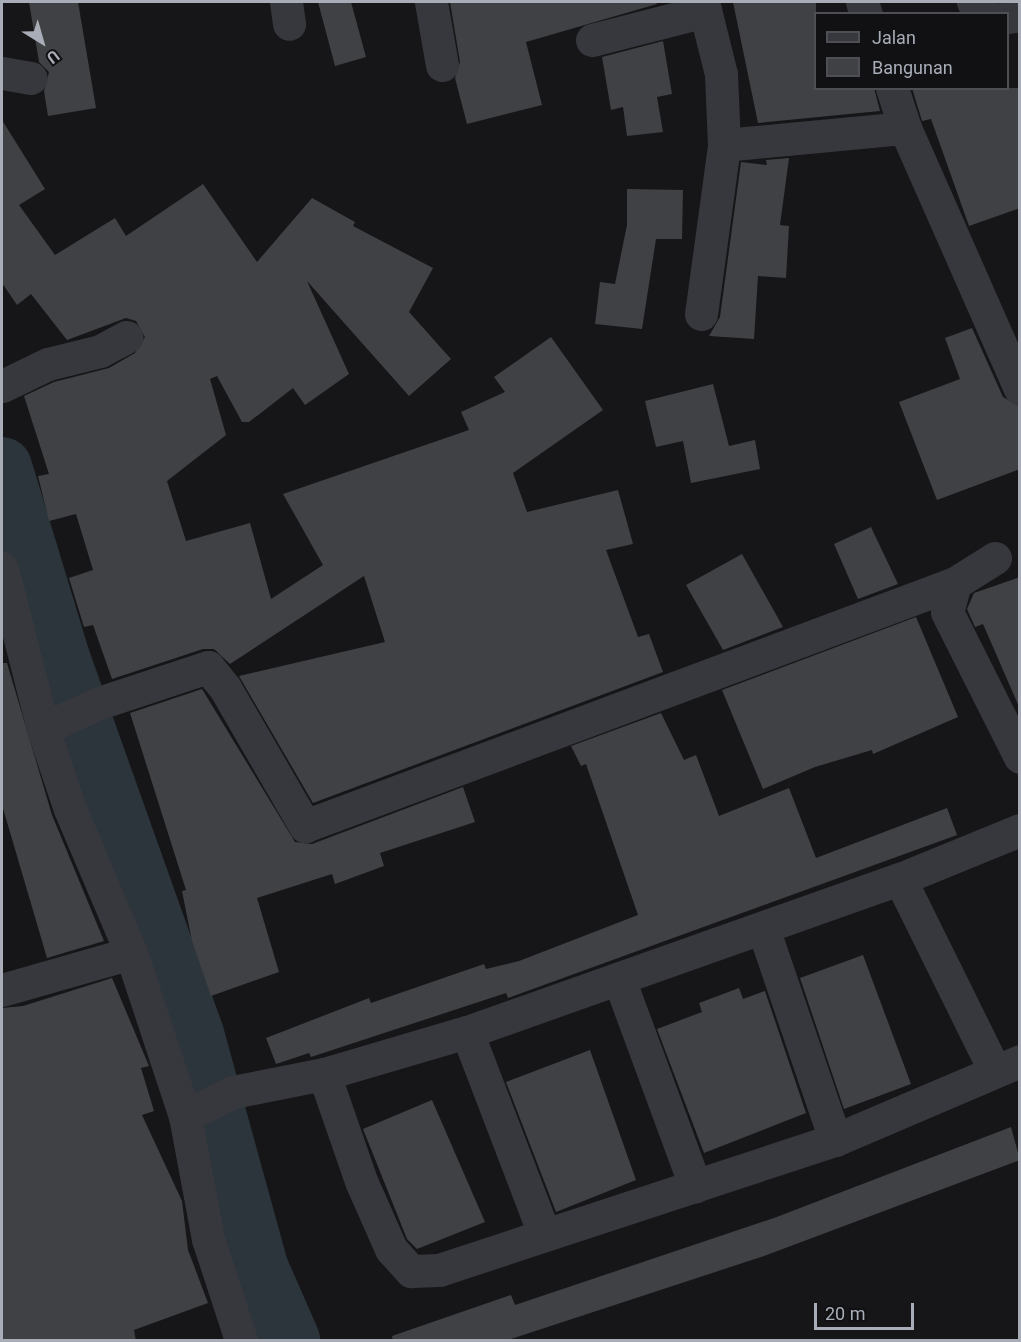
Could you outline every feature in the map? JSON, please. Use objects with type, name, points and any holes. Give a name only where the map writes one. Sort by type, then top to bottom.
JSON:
[{"type":"street","points":[[431,2],[442,65]]},
{"type":"street","points":[[972,2],[984,12]]},
{"type":"street","points":[[592,40],[704,6],[726,109],[724,145],[701,314]]},
{"type":"street","points":[[893,90],[905,128],[1020,389]]},
{"type":"street","points":[[724,145],[905,128]]},
{"type":"street","points":[[2,386],[48,364],[100,351],[126,337]]},
{"type":"street","points":[[55,725],[99,703],[208,667],[225,687],[305,826],[955,584],[995,558]]},
{"type":"street","points":[[2,568],[55,725],[70,809],[131,952],[190,1113],[208,1239],[241,1341]]},
{"type":"street","points":[[955,584],[947,612],[1020,757]]},
{"type":"street","points":[[190,1113],[233,1092],[324,1074],[467,1032],[900,879],[1020,830]]},
{"type":"street","points":[[324,1074],[361,1181],[400,1263],[411,1271],[440,1270],[835,1140],[1007,1066],[900,879]]},
{"type":"street","points":[[763,928],[835,1140]]},
{"type":"street","points":[[2,990],[131,952]]},
{"type":"street","points":[[619,979],[695,1186]]},
{"type":"street","points":[[467,1032],[544,1234]]},
{"type":"building","points":[[29,2],[78,2],[96,108],[48,116],[44,91],[49,72],[39,62]]},
{"type":"building","points":[[318,2],[351,2],[366,57],[335,66]]},
{"type":"building","points":[[450,2],[656,2],[657,4],[526,42],[542,105],[467,124],[455,78],[460,62]]},
{"type":"building","points":[[733,2],[816,2],[814,90],[875,90],[880,111],[758,123]]},
{"type":"building","points":[[663,41],[672,94],[657,97],[663,132],[627,136],[623,107],[611,110],[602,57]]},
{"type":"building","points":[[1020,88],[1020,208],[969,226],[931,119],[922,121],[913,90]]},
{"type":"building","points":[[2,120],[45,189],[19,205],[55,255],[115,218],[126,236],[203,184],[257,262],[312,198],[355,222],[353,226],[433,268],[409,312],[451,359],[409,396],[307,281],[349,374],[305,405],[293,388],[249,422],[242,422],[217,376],[210,379],[226,435],[167,481],[186,541],[250,523],[271,599],[323,565],[283,494],[469,430],[461,412],[505,392],[494,377],[551,337],[603,410],[513,473],[527,512],[618,490],[633,544],[606,550],[638,637],[649,634],[663,672],[313,803],[239,676],[385,642],[364,576],[230,664],[214,649],[203,649],[112,679],[93,625],[84,627],[69,578],[93,570],[76,514],[49,521],[38,476],[49,474],[24,396],[54,382],[109,368],[135,353],[145,337],[136,321],[126,318],[67,340],[31,294],[17,305],[2,283]]},
{"type":"building","points":[[789,158],[780,225],[789,226],[786,278],[758,276],[754,339],[709,336],[720,317],[741,162],[767,165],[766,160]]},
{"type":"building","points":[[627,189],[683,190],[682,239],[656,239],[642,329],[595,324],[600,282],[615,284],[627,225]]},
{"type":"building","points":[[972,328],[1003,397],[1020,407],[1020,469],[937,500],[899,402],[960,379],[945,338]]},
{"type":"building","points":[[713,384],[729,446],[755,440],[760,469],[691,483],[683,441],[656,447],[645,401]]},
{"type":"building","points":[[871,527],[898,584],[858,599],[834,544]]},
{"type":"building","points":[[742,554],[783,627],[723,650],[686,585]]},
{"type":"building","points":[[1020,577],[1020,709],[983,624],[975,627],[967,609],[974,593]]},
{"type":"building","points":[[916,617],[958,717],[873,754],[872,750],[815,767],[763,789],[722,690]]},
{"type":"building","points":[[2,663],[7,663],[52,815],[104,941],[47,958],[2,805]]},
{"type":"building","points":[[202,689],[295,842],[312,844],[463,787],[475,822],[380,853],[384,866],[335,884],[332,874],[257,898],[279,972],[211,996],[192,941],[182,891],[186,890],[130,713]]},
{"type":"building","points":[[661,713],[684,760],[696,755],[719,816],[789,788],[816,858],[947,808],[957,835],[508,998],[506,993],[311,1057],[309,1053],[276,1064],[266,1038],[369,998],[371,1003],[484,964],[486,969],[519,961],[638,915],[586,764],[581,766],[571,746]]},
{"type":"building","points":[[863,955],[911,1084],[844,1109],[800,978]]},
{"type":"building","points":[[112,978],[149,1066],[141,1068],[154,1111],[142,1115],[182,1201],[188,1250],[208,1303],[134,1330],[136,1341],[2,1341],[2,1008],[23,1006]]},
{"type":"building","points":[[739,988],[743,999],[765,991],[806,1113],[704,1153],[657,1029],[702,1012],[699,1003]]},
{"type":"building","points":[[590,1050],[636,1180],[556,1212],[506,1082]]},
{"type":"building","points":[[432,1100],[485,1222],[417,1249],[407,1239],[363,1129]]},
{"type":"building","points":[[1011,1127],[1020,1160],[764,1256],[505,1341],[393,1341],[392,1336],[511,1295],[515,1305],[774,1218]]},
{"type":"waterway","points":[[2,467],[60,658],[194,1034],[258,1267],[290,1340]]}]
